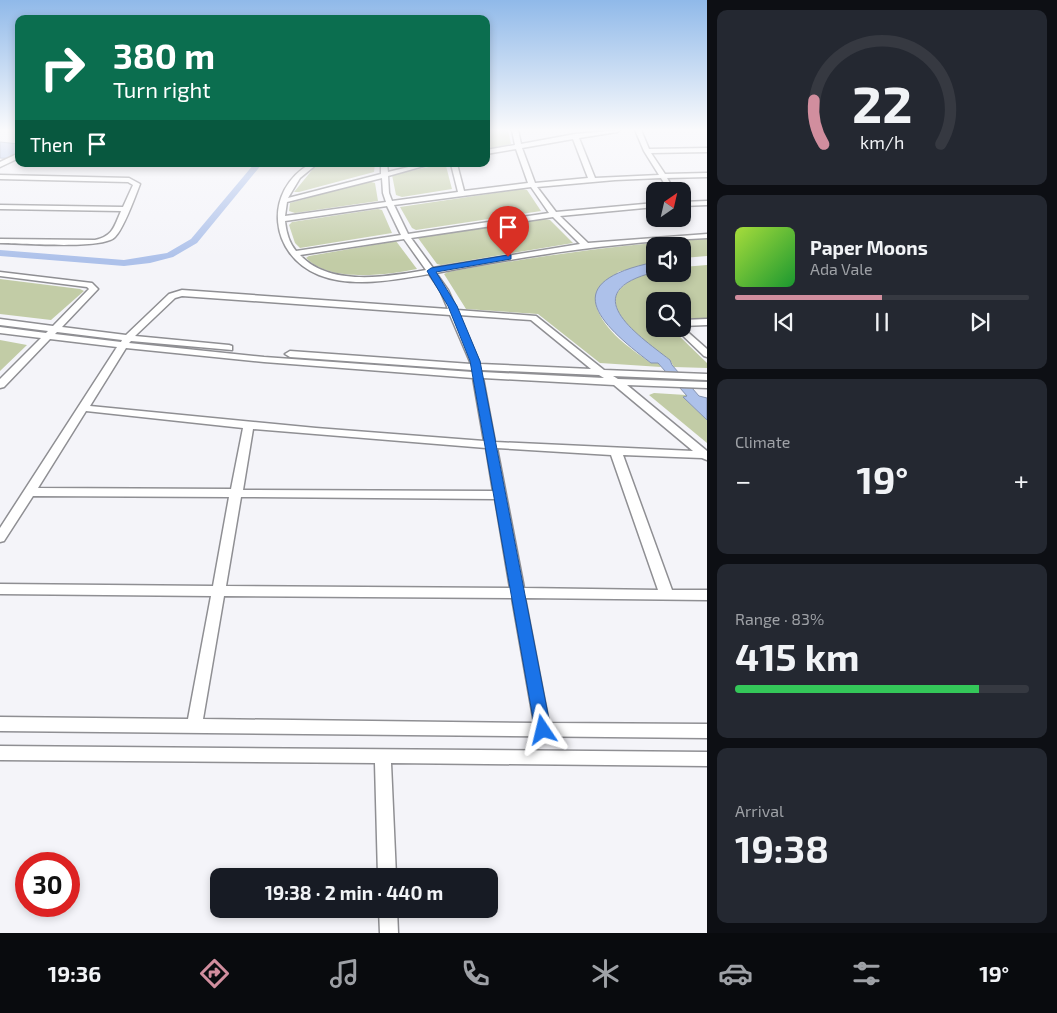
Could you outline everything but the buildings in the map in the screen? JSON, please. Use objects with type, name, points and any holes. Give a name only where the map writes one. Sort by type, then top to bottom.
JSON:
[{"type":"street","points":[[302,174],[296,178],[283,201],[281,219],[284,234],[294,254],[311,268],[347,277],[385,278],[586,245],[707,236]]},
{"type":"street","points":[[283,201],[383,174],[389,203],[405,235],[431,271],[455,312],[477,371],[543,730]]},
{"type":"street","points":[[456,174],[461,192]]},
{"type":"street","points":[[527,174],[531,184],[552,214],[586,245]]},
{"type":"street","points":[[590,174],[592,179]]},
{"type":"street","points":[[281,219],[461,192],[531,184],[592,179],[707,175]]},
{"type":"street","points":[[662,176],[666,182]]},
{"type":"street","points":[[0,177],[132,180],[137,185],[113,236],[104,240],[0,241]]},
{"type":"street","points":[[691,204],[707,204]]},
{"type":"street","points":[[294,254],[405,235],[552,214],[646,206]]},
{"type":"street","points":[[0,207],[126,209]]},
{"type":"street","points":[[0,274],[93,287],[93,290],[0,385]]},
{"type":"street","points":[[0,538],[126,342],[172,296],[182,292],[533,318],[602,373],[618,383],[706,456]]},
{"type":"street","points":[[0,322],[50,333]]},
{"type":"street","points":[[691,323],[707,322]]},
{"type":"street","points":[[0,330],[50,333],[306,363],[477,371],[707,377]]},
{"type":"street","points":[[689,337],[707,354]]},
{"type":"street","points":[[477,371],[618,383],[707,386]]},
{"type":"street","points":[[84,408],[248,427],[490,445],[706,456]]},
{"type":"street","points":[[194,726],[248,427]]},
{"type":"street","points":[[616,452],[667,595]]},
{"type":"street","points":[[30,492],[499,495]]},
{"type":"street","points":[[0,589],[707,595]]},
{"type":"street","points":[[0,724],[707,730]]},
{"type":"street","points":[[0,753],[707,759]]},
{"type":"street","points":[[383,757],[387,868]]},
{"type":"street","points":[[388,918],[388,933]]},
{"type":"green space","points":[[309,174],[368,174],[299,192],[294,192]]},
{"type":"green space","points":[[448,174],[452,189],[402,197],[396,195],[392,175]]},
{"type":"green space","points":[[368,181],[375,183],[378,201],[295,213],[289,211],[290,203]]},
{"type":"green space","points":[[522,189],[527,190],[541,211],[416,230],[412,228],[400,207]]},
{"type":"green space","points":[[378,209],[382,210],[392,233],[300,248],[295,243],[289,225],[292,222]]},
{"type":"green space","points":[[544,219],[550,220],[573,243],[441,265],[437,264],[418,238]]},
{"type":"green space","points":[[707,239],[707,256],[691,257],[691,240]]},
{"type":"green space","points":[[396,241],[417,269],[375,275],[344,274],[317,266],[306,258],[309,256]]},
{"type":"green space","points":[[646,244],[646,264],[618,272],[596,306],[605,324],[619,339],[651,363],[658,363],[661,367],[600,363],[538,314],[466,309],[444,274],[480,266],[545,256]]},
{"type":"green space","points":[[707,265],[707,318],[691,318],[691,292],[646,292],[646,337],[680,337],[707,363],[707,368],[674,367],[670,360],[635,334],[628,326],[621,317],[615,298],[618,292],[631,280],[646,275],[646,282],[691,282],[691,266]]},
{"type":"green space","points":[[0,279],[84,291],[51,320],[0,314]]},
{"type":"green space","points":[[0,340],[27,345],[0,371]]},
{"type":"green space","points":[[654,393],[686,395],[683,397],[707,420],[707,443],[649,395]]},
{"type":"water","points":[[646,264],[646,275],[631,280],[619,290],[615,302],[619,313],[642,338],[670,360],[672,365],[699,396],[707,398],[707,420],[683,397],[687,396],[658,363],[651,363],[632,348],[615,333],[603,318],[596,305],[596,292],[605,280],[624,270]]},
{"type":"waterway","points":[[0,253],[124,263],[170,255],[194,241],[250,174]]},
{"type":"route","points":[[508,257],[431,271],[452,306],[475,361],[543,730]]}]
